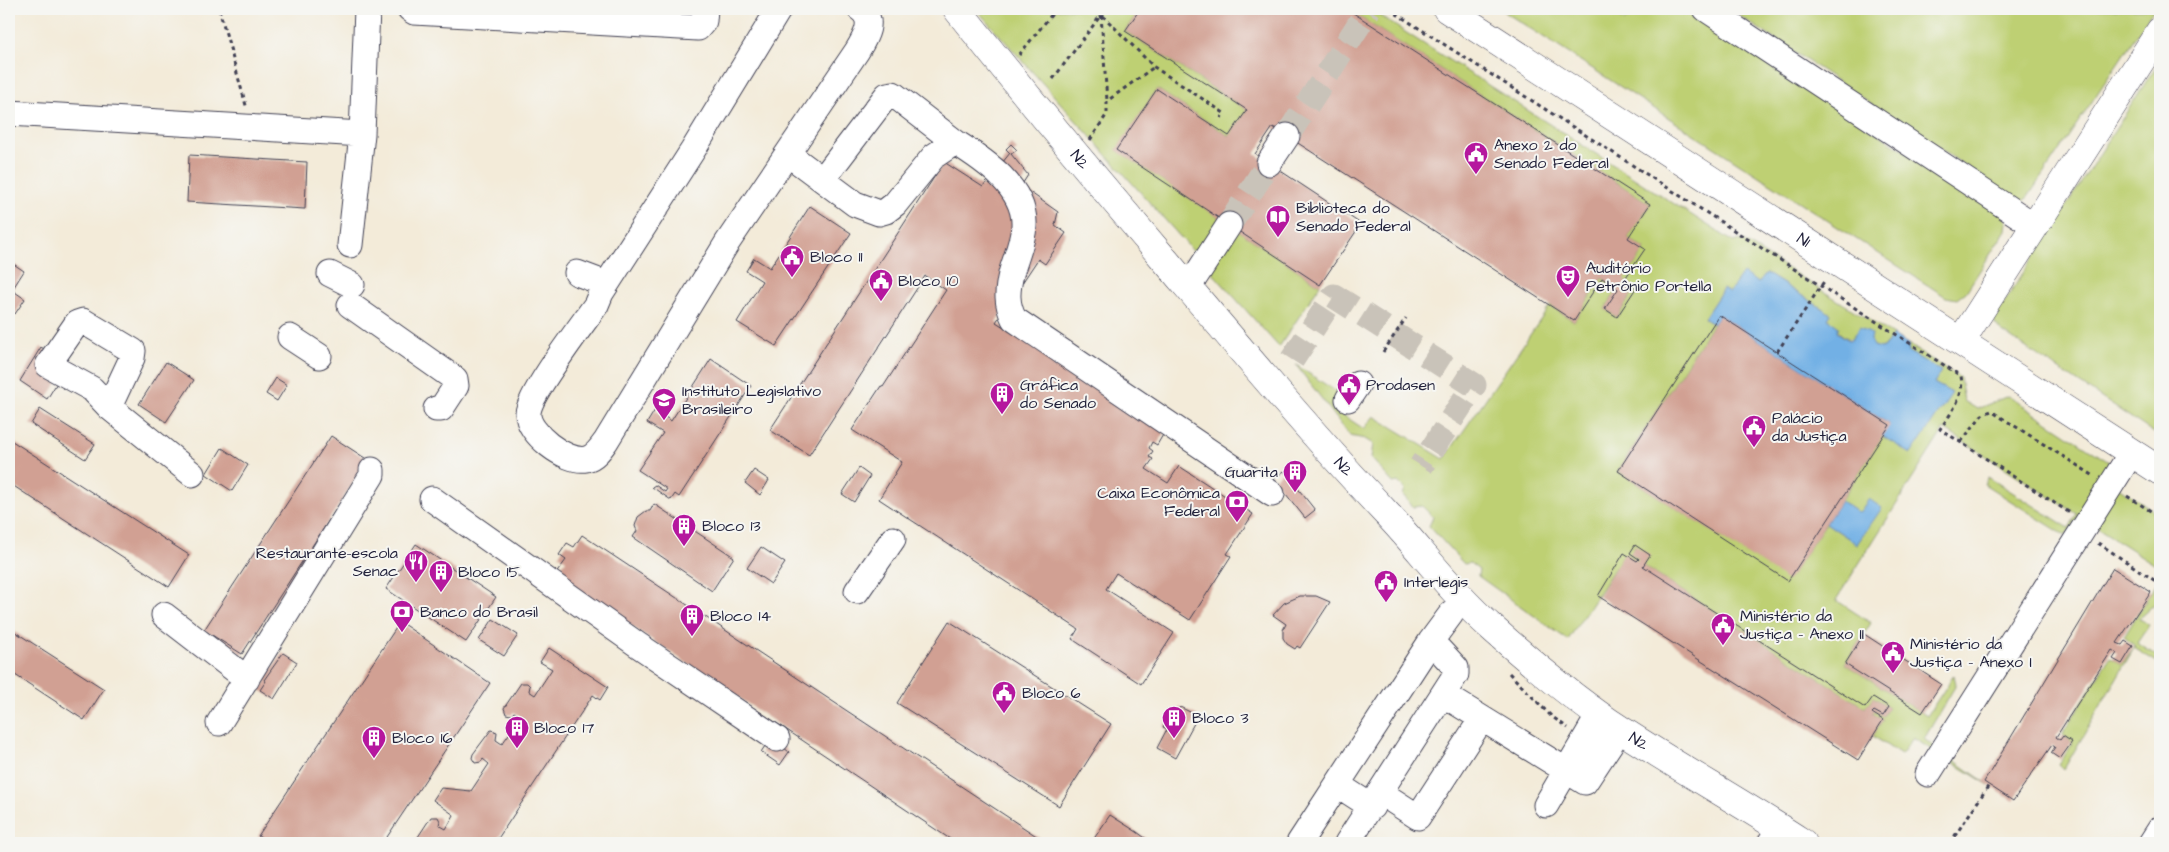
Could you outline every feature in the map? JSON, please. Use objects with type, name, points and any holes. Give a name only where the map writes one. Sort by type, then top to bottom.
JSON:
[{"type":"main road","name":"N2","points":[[957,9],[1006,71],[1188,288],[1313,434],[1409,538],[1461,598],[1525,656],[1609,722],[1775,836],[1803,843]]},
{"type":"main road","name":"N1","points":[[1447,9],[2160,471]]},
{"type":"main road","points":[[1961,342],[2160,30]]},
{"type":"lane","points":[[350,245],[362,134],[368,9]]},
{"type":"lane","points":[[410,9],[414,12],[548,14],[698,28],[704,22],[706,9]]},
{"type":"lane","points":[[779,9],[693,150],[601,293],[596,305],[537,390],[528,412],[529,423],[535,432],[556,449],[578,459],[588,459],[596,454],[606,441],[727,243],[867,34],[868,22],[864,11],[860,9]]},
{"type":"lane","points":[[1706,9],[2035,226]]},
{"type":"lane","points":[[823,180],[887,95],[893,94],[955,142],[983,159],[1017,195],[1024,209],[1024,228],[1008,288],[1009,310],[1014,318],[1272,494]]},
{"type":"lane","points":[[9,113],[362,134]]},
{"type":"lane","points":[[1269,163],[1287,136]]},
{"type":"lane","points":[[788,154],[855,204],[878,213],[886,211],[895,204],[934,156],[955,142]]},
{"type":"lane","points":[[1188,288],[1229,225]]},
{"type":"lane","points":[[577,273],[602,282],[601,293]]},
{"type":"lane","points":[[330,274],[351,295],[455,380],[456,386],[441,409],[436,409]]},
{"type":"lane","points":[[290,337],[319,356]]},
{"type":"lane","points":[[109,407],[192,474]]},
{"type":"lane","points":[[1928,774],[2132,452]]},
{"type":"lane","points":[[219,723],[372,475],[372,470]]},
{"type":"lane","points":[[432,499],[638,645],[776,739]]},
{"type":"lane","points":[[857,591],[893,539]]},
{"type":"lane","points":[[1431,642],[1456,668],[1456,674],[1377,800],[1346,843],[1305,834],[1431,642],[1451,614]]},
{"type":"lane","points":[[164,615],[247,679]]},
{"type":"lane","points":[[1444,695],[1481,720],[1575,776]]},
{"type":"lane","points":[[1338,785],[1418,817],[1481,720]]},
{"type":"lane","points":[[1575,776],[1584,739],[1609,722]]},
{"type":"lane","points":[[1546,805],[1575,776],[1609,722]]},
{"type":"lane","points":[[2151,843],[2160,829]]},
{"type":"path","points":[[218,9],[252,126]]},
{"type":"path","points":[[1006,71],[1056,9]]},
{"type":"path","points":[[1098,9],[1154,67],[1224,112],[1220,118]]},
{"type":"path","points":[[1389,9],[1961,376],[1963,383],[1959,401],[1940,429],[2080,520],[2082,532],[2160,584]]},
{"type":"path","points":[[1053,79],[1101,14]]},
{"type":"path","points":[[1079,158],[1107,114],[1101,14]]},
{"type":"path","points":[[1107,101],[1154,67]]},
{"type":"path","points":[[1777,352],[1837,261]]},
{"type":"path","points":[[1384,352],[1406,318]]},
{"type":"path","points":[[1961,442],[1982,415],[1991,411],[2160,518]]},
{"type":"path","points":[[1503,668],[1551,716],[1584,739]]},
{"type":"path","points":[[1950,843],[1989,785]]},
{"type":"green space","points":[[976,9],[1140,9],[1125,31],[1247,110],[1229,136],[1157,89],[1117,150],[1320,285],[1279,347]]},
{"type":"green space","points":[[1347,9],[1369,9],[1734,242],[1740,240],[1745,242],[1893,335],[1886,345],[1880,348],[1874,346],[1870,340],[1850,339],[1841,334],[1828,319],[1831,314],[1766,273],[1759,283],[1729,293],[1723,289],[1704,318],[1713,324],[1618,471],[1788,580],[1826,523],[1857,544],[1859,513],[1841,501],[1882,436],[1952,393],[1934,383],[1940,371],[1909,352],[1908,344],[1960,378],[1964,401],[1977,409],[2008,396],[2109,462],[2109,481],[2160,515],[2160,568],[2079,516],[2066,536],[1984,484],[1988,477],[2069,528],[2077,514],[1944,429],[1836,600],[1871,623],[1845,664],[1927,716],[1954,675],[1956,685],[1924,739],[1989,785],[1913,738],[1901,755],[1873,736],[1883,720],[1872,713],[1874,711],[1883,716],[1889,707],[1873,697],[1865,708],[1643,566],[1635,545],[1631,553],[1639,559],[1637,561],[1624,554],[1568,640],[1478,576],[1479,570],[1470,563],[1464,564],[1429,526],[1433,517],[1422,506],[1413,507],[1403,495],[1405,489],[1398,482],[1393,483],[1371,458],[1373,444],[1365,439],[1350,436],[1296,365],[1340,394],[1331,407],[1364,429],[1374,416],[1444,459],[1550,306],[1574,321],[1602,278],[1618,289],[1605,309],[1617,317],[1636,288],[1624,280],[1645,249],[1628,238],[1650,204]]},
{"type":"green space","points":[[1500,9],[1605,9],[1625,21],[1633,9],[1680,9],[2002,212],[2007,222],[2006,230],[1966,292],[1957,299],[1946,297]]},
{"type":"green space","points":[[1729,9],[2154,9],[2028,197],[2023,201],[2014,198]]},
{"type":"green space","points":[[2160,60],[2160,437],[2001,331],[1994,322],[1998,312]]},
{"type":"green space","points":[[2160,577],[2160,599],[2139,618],[2149,625],[2137,643],[2160,658],[2160,664],[2134,648],[2064,769],[2059,764],[2073,743],[2062,734],[2110,657],[2122,664],[2135,646],[2124,637]]},
{"type":"water","points":[[1743,273],[1758,283],[1766,273],[1831,314],[1828,319],[1839,327],[1837,332],[1850,341],[1860,327],[1871,334],[1870,340],[1874,346],[1881,348],[1886,345],[1893,335],[1908,344],[1909,352],[1941,371],[1934,383],[1952,393],[1911,454],[1882,436],[1889,424],[1719,315],[1713,324],[1704,318],[1723,289],[1729,293]]},
{"type":"water","points":[[1869,499],[1882,508],[1857,544],[1826,523],[1841,501],[1859,513]]},
{"type":"building","name":"Anexo 2 do Senado Federal","points":[[1140,9],[1347,9],[1650,204],[1628,238],[1645,249],[1624,280],[1636,288],[1617,317],[1605,309],[1618,289],[1602,278],[1574,321],[1273,127],[1255,154],[1361,224],[1320,285],[1116,150],[1157,89],[1229,136],[1247,110],[1125,31]]},
{"type":"building","name":"Gráfica do Senado","points":[[1011,144],[1017,150],[1011,154],[1028,175],[1021,186],[1058,212],[1055,225],[1066,233],[1045,264],[1038,259],[996,322],[1161,428],[1164,433],[1157,445],[1152,442],[1149,448],[1153,451],[1149,457],[1153,459],[1146,469],[1168,483],[1179,466],[1253,514],[1227,554],[1231,556],[1190,620],[1116,573],[1106,589],[1174,633],[1141,684],[1072,639],[1078,629],[879,499],[902,462],[852,430],[881,386],[883,387],[946,290],[925,276],[809,455],[770,430],[944,162],[983,187],[1010,153],[1006,149]]},
{"type":"building","points":[[189,155],[307,162],[305,209],[187,202]]},
{"type":"building","name":"Bloco 11","points":[[810,206],[851,233],[776,346],[737,322],[762,281],[746,271],[754,258],[770,268]]},
{"type":"building","points":[[9,261],[24,271],[12,290],[25,299],[15,314],[9,310]]},
{"type":"building","name":"Palácio da Justiça","points":[[1719,315],[1890,425],[1788,581],[1618,471]]},
{"type":"building","points":[[41,347],[68,365],[47,399],[20,381]]},
{"type":"building","points":[[711,359],[751,386],[679,497],[675,494],[671,500],[652,487],[655,485],[665,492],[667,489],[638,470],[663,433],[647,423],[655,410],[671,421]]},
{"type":"building","points":[[166,362],[194,380],[166,422],[139,404]]},
{"type":"building","points":[[276,378],[287,385],[277,401],[266,394]]},
{"type":"building","points":[[40,409],[95,444],[85,459],[31,424]]},
{"type":"building","points":[[331,436],[368,460],[242,654],[204,630]]},
{"type":"building","points":[[9,439],[189,555],[169,587],[9,483]]},
{"type":"building","points":[[222,448],[248,465],[232,491],[206,474]]},
{"type":"building","points":[[859,468],[870,476],[854,502],[842,494]]},
{"type":"building","points":[[754,470],[769,480],[760,495],[745,483]]},
{"type":"building","points":[[1284,471],[1315,510],[1305,518],[1274,479]]},
{"type":"building","name":"Bloco 13","points":[[654,504],[734,557],[712,591],[633,537],[637,531],[635,526],[638,517],[646,511],[650,511]]},
{"type":"building","points":[[582,535],[1047,843],[956,843],[555,575],[566,560],[559,555],[567,543],[574,547]]},
{"type":"building","name":"Bloco 15","points":[[416,544],[496,597],[466,642],[386,589]]},
{"type":"building","name":"Ministério da Justiça - Anexo II","points":[[1635,545],[1650,555],[1643,566],[1865,708],[1873,697],[1889,707],[1883,716],[1874,711],[1872,713],[1883,720],[1858,760],[1598,596],[1624,553],[1637,561],[1639,559],[1630,553]]},
{"type":"building","points":[[761,547],[785,563],[771,584],[747,568]]},
{"type":"building","points":[[2113,568],[2151,592],[2117,643],[2122,645],[2125,641],[2133,646],[2122,664],[2113,659],[2117,653],[2112,650],[2056,737],[2060,740],[2063,736],[2072,742],[2060,759],[2051,753],[2055,747],[2052,745],[2013,801],[1984,782]]},
{"type":"building","points":[[1300,596],[1316,596],[1330,602],[1300,648],[1297,646],[1295,649],[1287,644],[1283,638],[1283,630],[1286,624],[1273,615],[1284,603]]},
{"type":"building","points":[[493,619],[518,635],[504,656],[479,640]]},
{"type":"building","name":"Bloco 6","points":[[949,621],[1111,724],[1059,806],[897,703]]},
{"type":"building","name":"Bloco 16","points":[[400,622],[490,683],[383,843],[258,843],[261,838],[258,836]]},
{"type":"building","points":[[9,628],[104,689],[84,720],[9,671]]},
{"type":"building","name":"Ministério da Justiça - Anexo I","points":[[1864,634],[1941,684],[1922,713],[1845,664]]},
{"type":"building","name":"Bloco 17","points":[[549,648],[608,687],[600,700],[593,695],[495,843],[414,843],[431,817],[438,817],[439,825],[446,829],[454,815],[433,800],[441,788],[471,791],[489,764],[483,759],[481,762],[475,763],[472,758],[473,754],[491,730],[497,732],[496,740],[502,744],[521,717],[514,712],[511,715],[506,714],[504,708],[521,683],[527,683],[530,686],[529,691],[535,695],[552,669],[540,662]]},
{"type":"building","points":[[283,653],[297,662],[274,699],[260,690],[266,681],[264,680]]},
{"type":"building","name":"Bloco 3","points":[[1180,707],[1198,716],[1175,758],[1157,748],[1167,729],[1163,727],[1169,717],[1173,719]]},
{"type":"building","points":[[771,737],[789,752],[780,765],[761,752]]},
{"type":"building","points":[[1110,815],[1137,832],[1152,843],[1091,843]]},
{"type":"tunnel","points":[[1287,136],[1369,9]]},
{"type":"tunnel","points":[[1229,225],[1269,163]]},
{"type":"tunnel","points":[[1292,360],[1334,296],[1474,385],[1421,466]]},
{"type":"place","name":"Anexo 2 do Senado Federal","points":[[1476,175]]},
{"type":"place","name":"Biblioteca do Senado Federal","points":[[1278,238]]},
{"type":"place","name":"Bloco 11","points":[[792,278]]},
{"type":"place","name":"Auditório Petrônio Portella","points":[[1568,298]]},
{"type":"place","name":"Bloco 10","points":[[881,302]]},
{"type":"place","name":"Prodasen","points":[[1349,406]]},
{"type":"place","name":"Gráfica do Senado","points":[[1002,415]]},
{"type":"place","name":"Instituto Legislativo Brasileiro","points":[[664,421]]},
{"type":"place","name":"Palácio da Justiça","points":[[1754,448]]},
{"type":"place","name":"Guarita","points":[[1295,493]]},
{"type":"place","name":"Caixa Econômica Federal","points":[[1237,523]]},
{"type":"place","name":"Bloco 13","points":[[684,547]]},
{"type":"place","name":"Restaurante-escola Senac","points":[[416,583]]},
{"type":"place","name":"Bloco 15","points":[[441,593]]},
{"type":"place","name":"Interlegis","points":[[1386,603]]},
{"type":"place","name":"Banco do Brasil","points":[[402,633]]},
{"type":"place","name":"Bloco 14","points":[[692,637]]},
{"type":"place","name":"Ministério da Justiça - Anexo II","points":[[1723,646]]},
{"type":"place","name":"Ministério da Justiça - Anexo I","points":[[1893,674]]},
{"type":"place","name":"Bloco 6","points":[[1004,714]]},
{"type":"place","name":"Bloco 3","points":[[1174,739]]},
{"type":"place","name":"Bloco 17","points":[[517,749]]},
{"type":"place","name":"Bloco 16","points":[[374,759]]}]
